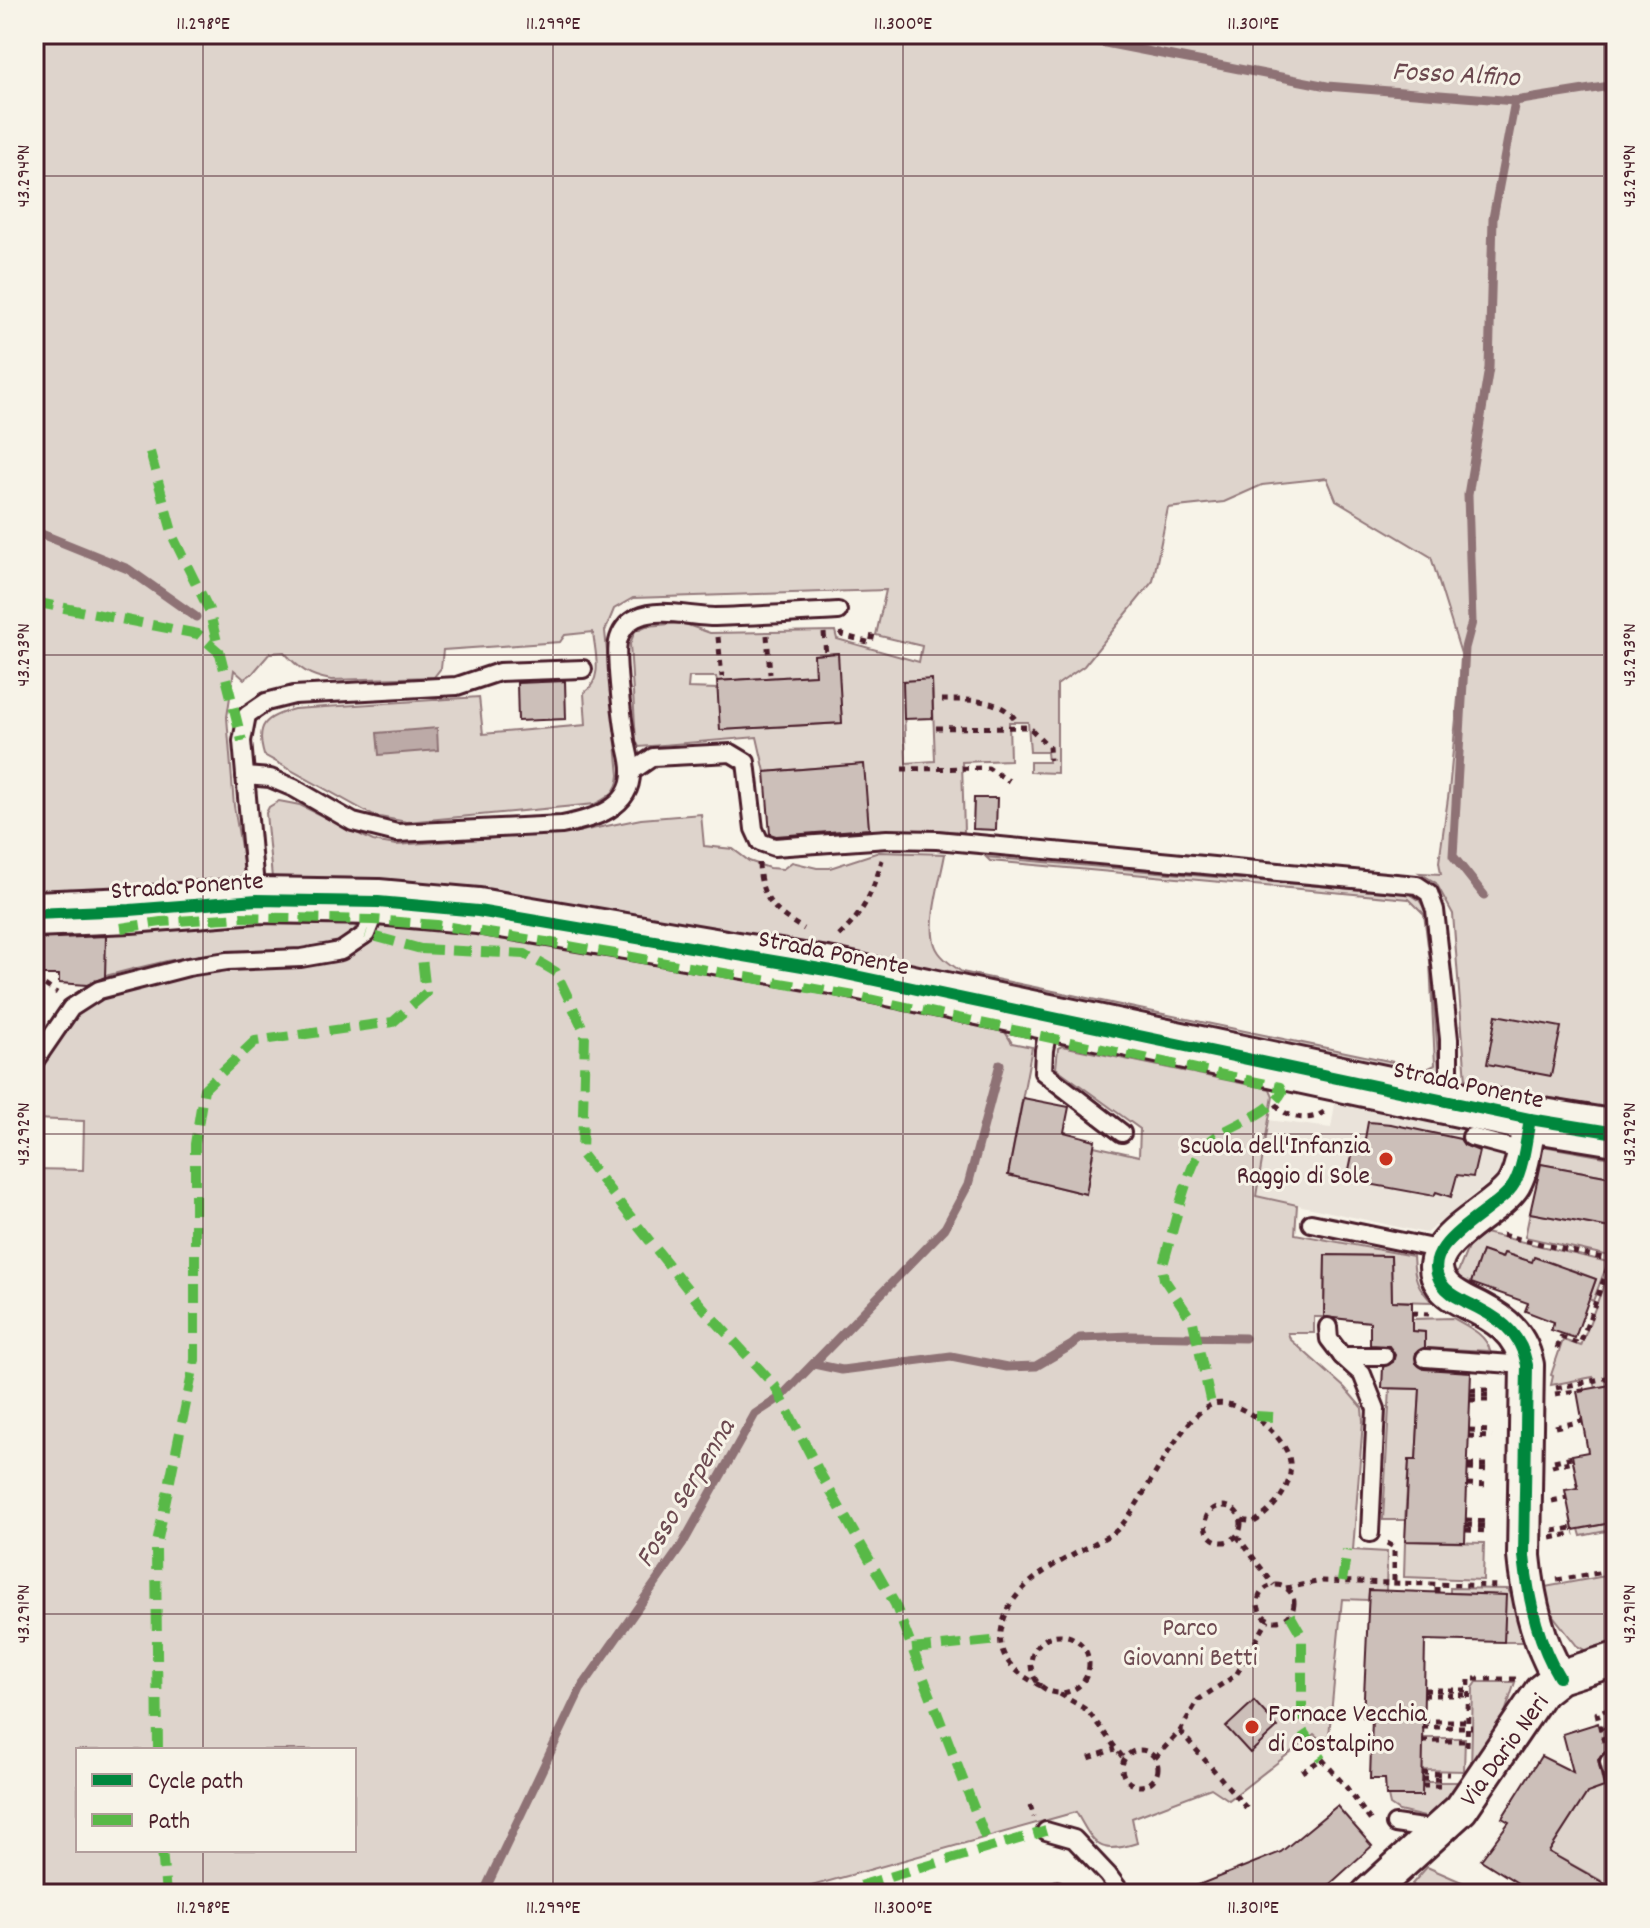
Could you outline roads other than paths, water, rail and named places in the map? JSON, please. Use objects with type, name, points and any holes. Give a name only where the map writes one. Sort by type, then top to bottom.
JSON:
[{"type":"main road","name":"Strada Ponente","points":[[34,914],[257,900],[378,902],[529,919],[812,968],[1050,1017],[1527,1135],[1616,1133]]},
{"type":"street","points":[[1527,1135],[1518,1175],[1510,1190],[1459,1231],[1442,1250],[1436,1269],[1440,1283],[1447,1292],[1509,1327],[1540,1363],[1524,1556],[1527,1586],[1541,1636],[1559,1677]]},
{"type":"street","name":"Via Dario Neri","points":[[1368,1894],[1461,1809],[1541,1691],[1559,1677],[1616,1659]]},
{"type":"lane","points":[[245,776],[270,778],[363,826],[397,833],[562,825],[588,820],[612,809],[629,791],[631,772],[625,737],[618,643],[624,627],[636,618],[652,614],[688,613],[715,617],[838,611]]},
{"type":"lane","points":[[257,900],[242,741],[247,715],[266,702],[294,695],[457,686],[499,672],[583,669]]},
{"type":"lane","points":[[631,772],[653,757],[731,753],[746,762],[754,829],[760,842],[774,847],[887,839],[937,840],[1417,885],[1429,893],[1435,910],[1460,1119]]},
{"type":"lane","points":[[34,1062],[71,1008],[99,990],[201,965],[301,958],[341,951],[366,934],[378,902]]},
{"type":"lane","points":[[1050,1017],[1043,1072],[1122,1133]]},
{"type":"lane","points":[[1311,1223],[1442,1250]]},
{"type":"lane","points":[[1328,1327],[1329,1339],[1362,1374],[1376,1409],[1370,1533]]},
{"type":"lane","points":[[1342,1356],[1384,1356]]},
{"type":"lane","points":[[1425,1358],[1540,1363]]},
{"type":"lane","points":[[1609,1762],[1616,1788]]},
{"type":"lane","points":[[1046,1831],[1074,1839],[1122,1894]]},
{"type":"waterway","name":"Fosso Alfino","points":[[1059,34],[1327,86],[1515,101],[1616,85]]},
{"type":"waterway","points":[[1484,895],[1453,856],[1465,648],[1472,622],[1468,495],[1489,368],[1493,218],[1515,101]]},
{"type":"waterway","points":[[34,531],[128,569],[196,617]]},
{"type":"waterway","name":"Fosso Serpenna","points":[[483,1894],[580,1690],[682,1545],[755,1414],[781,1397],[945,1228],[968,1185],[1000,1064]]},
{"type":"waterway","points":[[814,1364],[842,1370],[951,1356],[1007,1367],[1036,1366],[1080,1338],[1245,1338]]},
{"type":"place","name":"Scuola dell'Infanzia Raggio di Sole","points":[[1386,1159]]},
{"type":"place","name":"Fornace Vecchia di Costalpino","points":[[1252,1727]]},
{"type":"park label","name":"Parco Giovanni Betti","points":[[1190,1641]]}]
